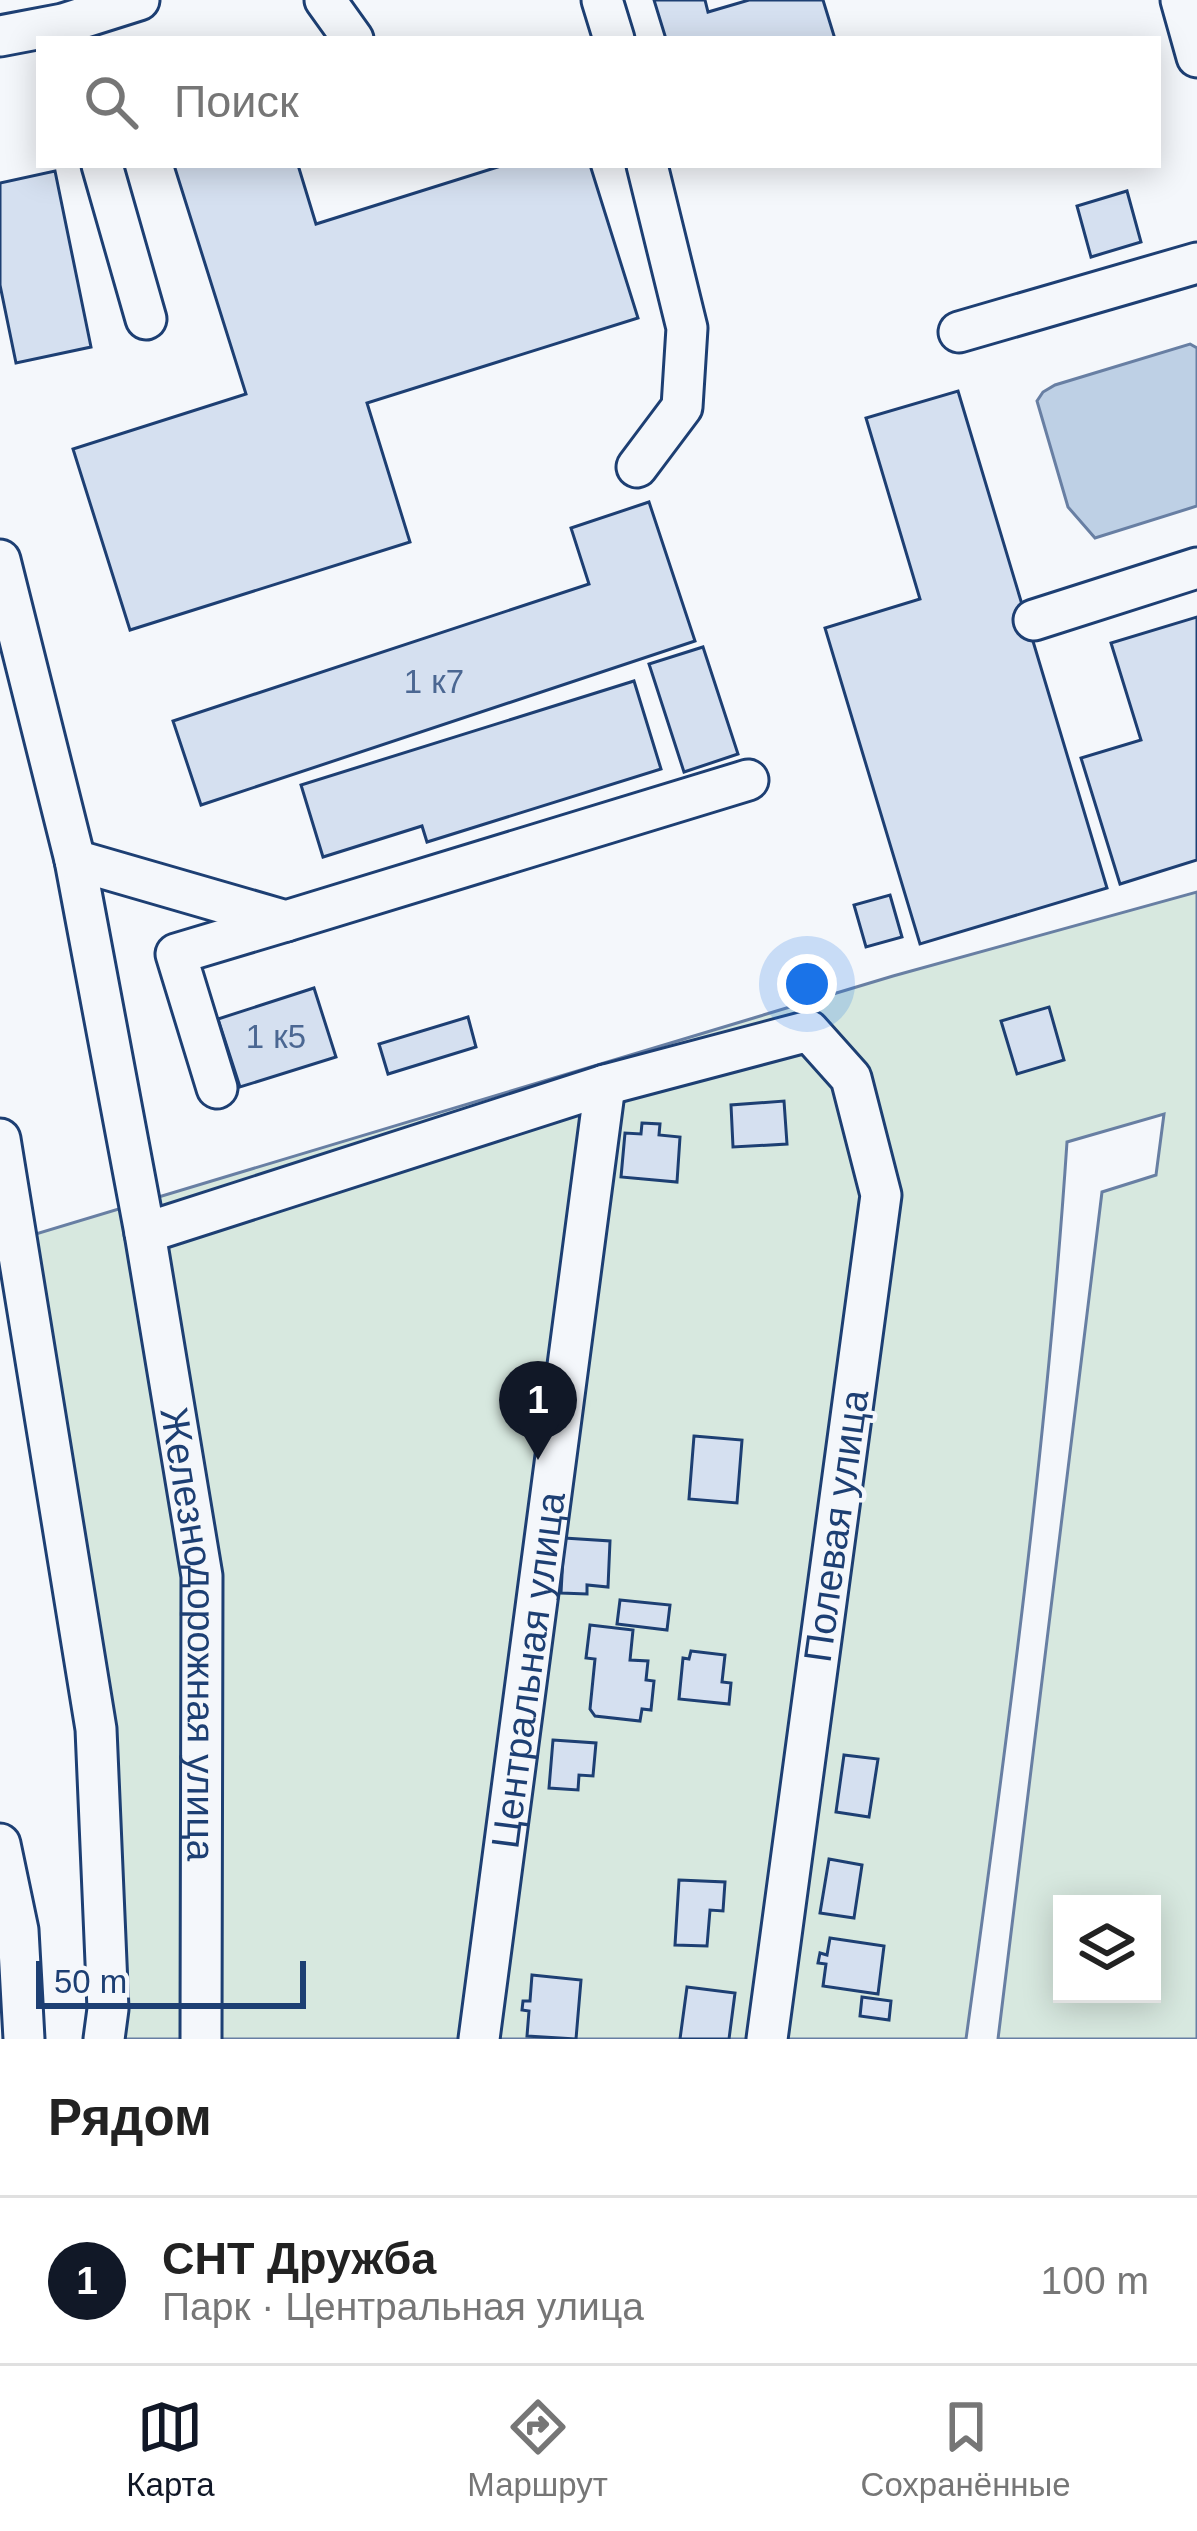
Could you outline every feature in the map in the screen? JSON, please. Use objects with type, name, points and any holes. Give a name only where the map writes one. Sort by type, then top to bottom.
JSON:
[{"type":"street","points":[[0,36],[64,32],[139,0]]},
{"type":"street","points":[[325,0],[351,36]]},
{"type":"street","points":[[602,0],[613,36]]},
{"type":"street","points":[[1181,0],[1197,57]]},
{"type":"street","points":[[103,168],[146,319]]},
{"type":"street","points":[[637,467],[682,407],[687,328],[648,168]]},
{"type":"street","points":[[958,332],[1197,263]]},
{"type":"street","name":"Железнодорожная улица","points":[[0,560],[75,860],[145,1233],[202,1576],[201,2039]]},
{"type":"street","points":[[1034,620],[1197,568]]},
{"type":"street","points":[[217,1088],[176,954],[748,780]]},
{"type":"street","points":[[75,860],[286,921]]},
{"type":"street","name":"Полевая улица","points":[[605,1085],[809,1031],[850,1078],[881,1196],[767,2039]]},
{"type":"street","points":[[145,1233],[605,1085]]},
{"type":"street","name":"Центральная улица","points":[[479,2039],[605,1085]]},
{"type":"street","points":[[0,1139],[96,1729],[108,2009],[104,2039]]},
{"type":"street","points":[[0,1844],[18,1930],[24,2039]]},
{"type":"shaded area","points":[[1197,892],[1197,2039],[998,2039],[1102,1192],[1156,1175],[1164,1114],[1067,1142],[1037,1479],[966,2039],[86,2039],[91,1920],[80,1682],[19,1239],[893,976]]},
{"type":"water","points":[[1190,344],[1197,348],[1197,506],[1095,538],[1068,507],[1037,401],[1055,385]]},
{"type":"building","points":[[654,0],[705,0],[708,12],[749,0],[823,0],[834,36],[665,36]]},
{"type":"building","points":[[175,168],[299,168],[316,224],[494,168],[591,168],[638,318],[367,403],[410,542],[130,630],[73,449],[246,394]]},
{"type":"building","points":[[55,171],[91,347],[16,363],[0,285],[0,183]]},
{"type":"building","points":[[1127,191],[1141,242],[1091,257],[1077,206]]},
{"type":"building","points":[[958,391],[1107,888],[920,944],[825,628],[920,599],[866,418]]},
{"type":"building","points":[[649,502],[695,641],[201,805],[173,721],[589,584],[571,528]]},
{"type":"building","points":[[1197,617],[1197,860],[1120,884],[1081,758],[1141,740],[1111,643]]},
{"type":"building","points":[[703,647],[738,754],[684,772],[649,664]]},
{"type":"building","points":[[634,681],[661,769],[427,842],[422,826],[323,857],[301,785]]},
{"type":"building","points":[[890,895],[902,937],[866,947],[854,905]]},
{"type":"building","points":[[314,988],[336,1057],[240,1087],[218,1019]]},
{"type":"building","points":[[1049,1007],[1064,1060],[1017,1074],[1001,1021]]},
{"type":"building","points":[[468,1017],[476,1047],[388,1074],[379,1044]]},
{"type":"building","points":[[784,1101],[787,1144],[733,1147],[731,1105]]},
{"type":"building","points":[[642,1123],[660,1124],[659,1135],[680,1137],[677,1182],[621,1177],[625,1133],[641,1134]]},
{"type":"building","points":[[694,1436],[742,1440],[737,1503],[689,1499]]},
{"type":"building","points":[[564,1538],[610,1541],[608,1587],[587,1585],[587,1594],[561,1593]]},
{"type":"building","points":[[620,1600],[670,1605],[667,1630],[617,1624]]},
{"type":"building","points":[[590,1625],[633,1630],[630,1660],[648,1661],[646,1680],[654,1681],[651,1710],[642,1709],[640,1721],[595,1716],[590,1709],[595,1659],[586,1658]]},
{"type":"building","points":[[691,1651],[725,1655],[722,1682],[731,1683],[729,1704],[679,1699],[683,1658],[689,1659]]},
{"type":"building","points":[[553,1740],[596,1743],[593,1776],[579,1775],[578,1790],[549,1788]]},
{"type":"building","points":[[844,1755],[878,1759],[869,1817],[836,1812]]},
{"type":"building","points":[[829,1859],[862,1865],[854,1918],[820,1913]]},
{"type":"building","points":[[679,1880],[725,1882],[723,1911],[710,1910],[707,1946],[675,1945]]},
{"type":"building","points":[[830,1938],[884,1946],[878,1994],[823,1986],[826,1964],[818,1963],[820,1953],[827,1955]]},
{"type":"building","points":[[532,1975],[581,1980],[576,2039],[527,2036],[529,2011],[522,2010],[523,2001],[530,2001]]},
{"type":"building","points":[[687,1987],[735,1993],[729,2039],[680,2039]]},
{"type":"building","points":[[862,1997],[891,2001],[889,2020],[860,2016]]},
{"type":"place","name":"СНТ Дружба","points":[[538,1460]]}]
